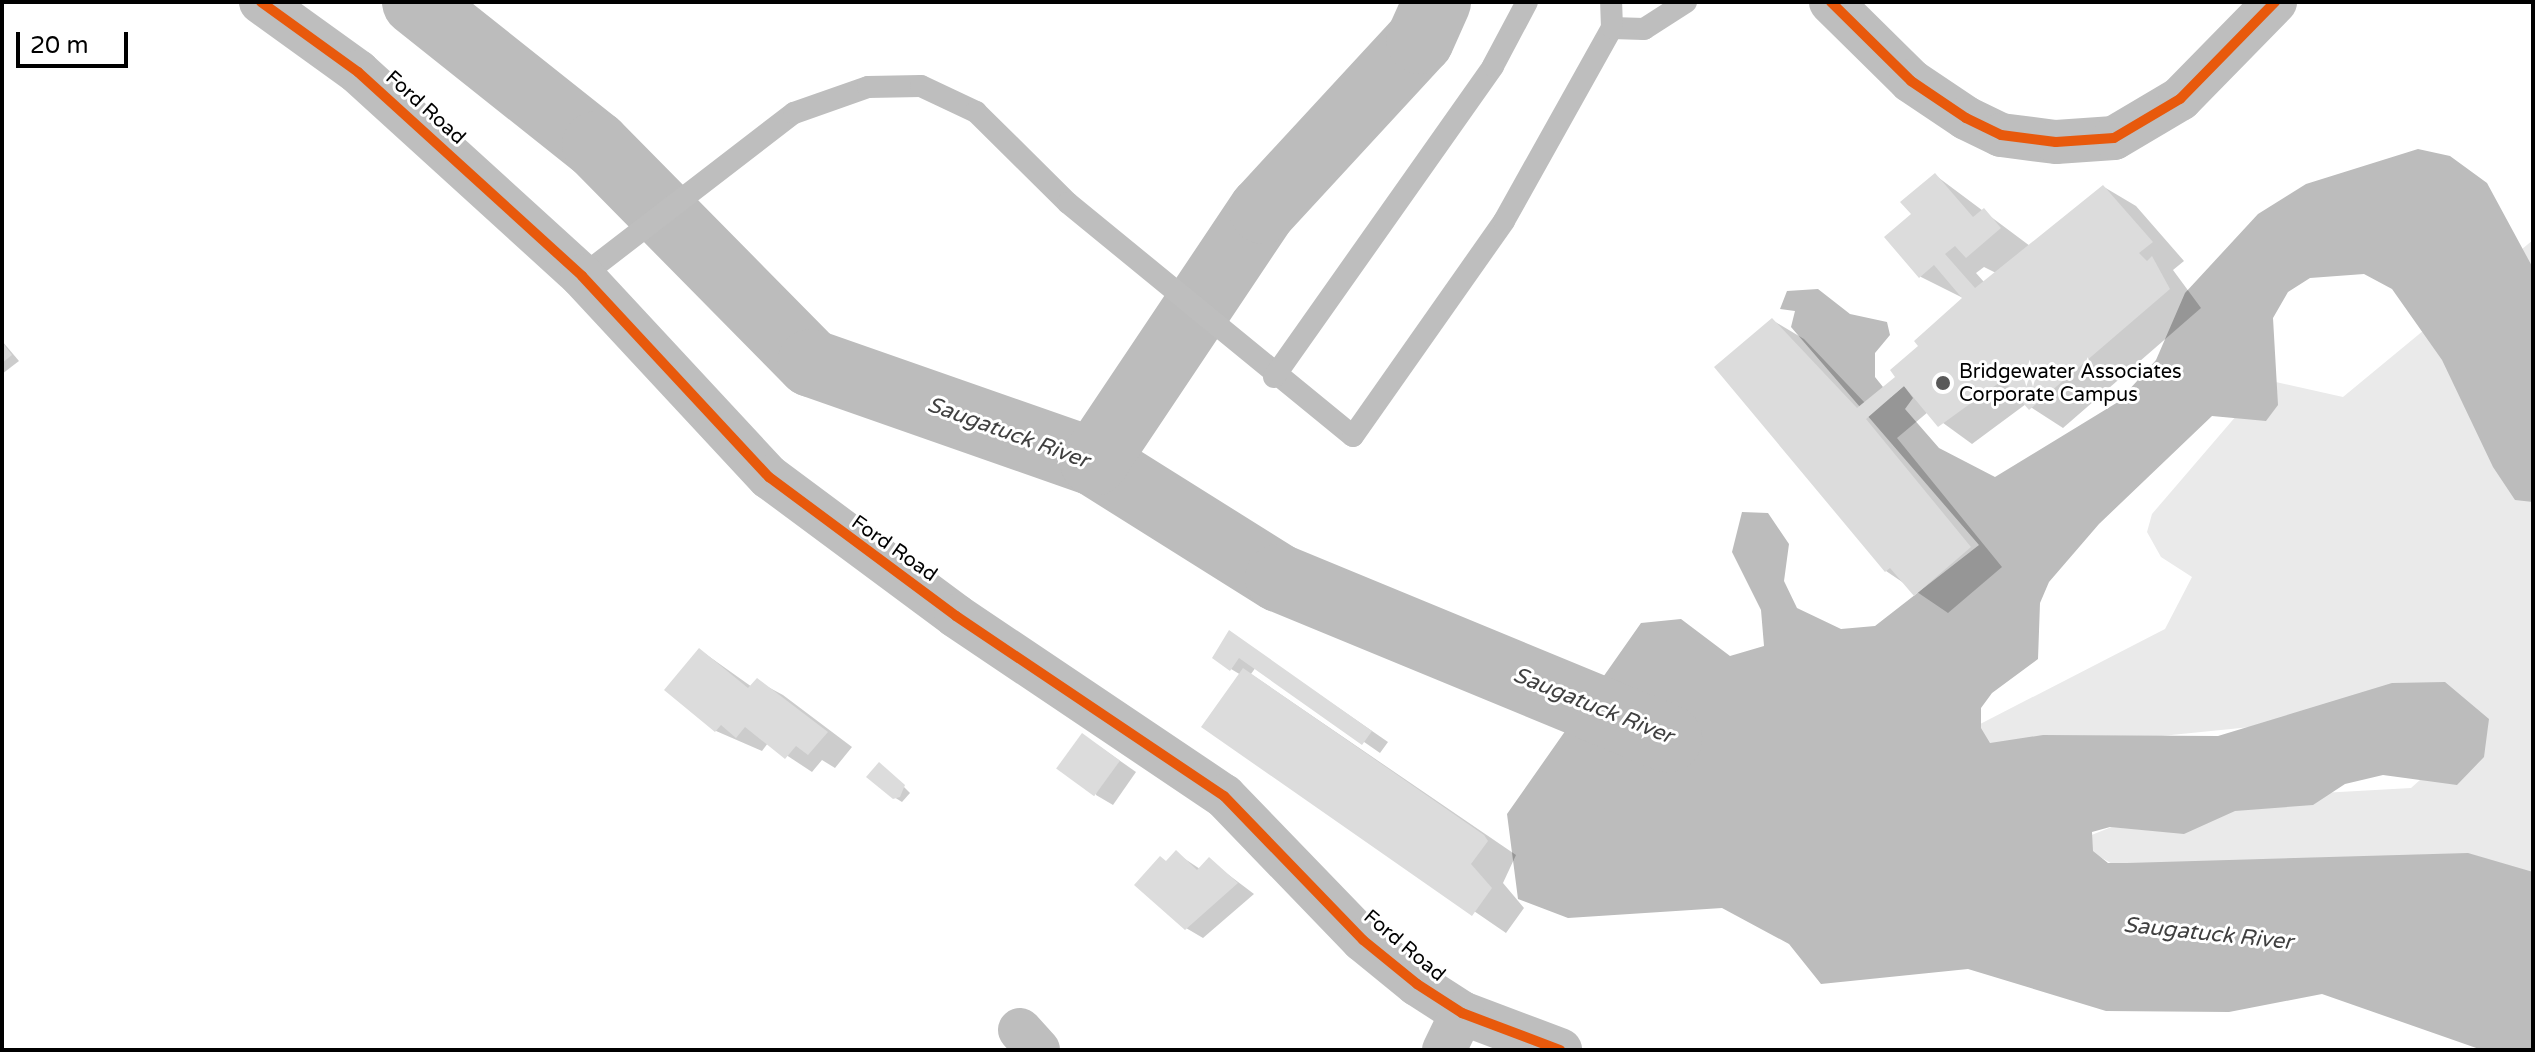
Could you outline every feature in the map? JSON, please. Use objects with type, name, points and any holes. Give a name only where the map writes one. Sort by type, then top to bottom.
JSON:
[{"type":"street","name":"Ford Road","points":[[261,2],[358,72],[582,276],[769,477],[956,616],[1224,796],[1453,1032],[1560,1050]]},
{"type":"street","points":[[1831,2],[1911,81],[1966,118],[2001,135],[2056,142],[2114,138],[2180,99],[2275,2]]},
{"type":"lane","points":[[1274,377],[1493,66],[1527,2]]},
{"type":"lane","points":[[582,276],[703,178],[828,96],[921,86],[976,112],[1182,301],[1274,377],[1353,436],[1504,221],[1612,28],[1611,2]]},
{"type":"lane","points":[[1612,28],[1644,29],[1686,2]]},
{"type":"shaded area","points":[[2533,240],[2533,909],[2142,881],[2074,842],[2129,820],[2285,795],[2411,788],[2457,747],[2350,717],[2003,752],[1953,738],[2165,629],[2192,577],[2161,557],[2147,532],[2152,514],[2267,380],[2343,397]]},
{"type":"water","points":[[2418,149],[2450,156],[2487,183],[2533,268],[2533,502],[2515,500],[2493,467],[2442,360],[2392,289],[2364,274],[2310,278],[2288,292],[2273,318],[2278,405],[2266,421],[2212,416],[2099,524],[2049,582],[2040,603],[2038,659],[1992,693],[1981,708],[1981,728],[1990,743],[2043,735],[2218,736],[2392,683],[2445,682],[2489,719],[2484,757],[2457,785],[2383,775],[2345,784],[2313,805],[2235,811],[2184,834],[2110,827],[2092,832],[2093,851],[2108,863],[2468,853],[2533,872],[2533,1050],[2482,1050],[2322,994],[2229,1012],[2106,1011],[1968,969],[1821,984],[1789,944],[1722,908],[1568,918],[1518,899],[1507,814],[1641,623],[1681,619],[1730,656],[1764,646],[1761,610],[1732,552],[1742,512],[1768,513],[1789,544],[1784,581],[1797,608],[1841,629],[1875,626],[1979,545],[1791,327],[1795,311],[1780,309],[1787,291],[1818,289],[1850,314],[1887,322],[1890,335],[1875,353],[1875,377],[1891,397],[1904,386],[1913,398],[1905,409],[1939,448],[1995,477],[2118,402],[2156,360],[2185,293],[2258,214],[2306,184]]},
{"type":"building","name":"Bridgewater Associates Corporate Campus","points":[[1935,173],[1973,217],[1984,208],[2001,228],[1966,258],[1955,246],[1945,254],[1975,288],[2103,185],[2153,242],[2139,253],[2147,261],[2152,256],[2170,289],[2029,410],[2003,380],[1938,427],[1904,386],[1866,419],[1971,547],[1914,596],[1890,568],[1885,572],[1714,367],[1772,318],[1857,408],[1895,377],[1890,370],[1918,346],[1914,341],[1962,298],[1934,265],[1919,278],[1884,237],[1911,214],[1900,202]]},
{"type":"building","points":[[2,342],[12,355],[2,363]]},
{"type":"building","points":[[1229,630],[1372,731],[1362,745],[1239,658],[1230,671],[1212,658]]},
{"type":"building","points":[[699,648],[748,688],[757,678],[828,732],[808,755],[796,746],[785,759],[745,727],[736,738],[721,725],[715,732],[664,690]]},
{"type":"building","points":[[1243,668],[1484,835],[1488,841],[1471,864],[1492,888],[1472,916],[1201,727]]},
{"type":"building","points":[[1082,733],[1120,761],[1094,796],[1056,769]]},
{"type":"building","points":[[879,762],[905,785],[900,797],[893,799],[866,777]]},
{"type":"building","points":[[1176,850],[1197,870],[1209,857],[1238,883],[1185,930],[1134,885],[1160,856],[1166,861]]},
{"type":"waterway","name":"Saugatuck River","points":[[416,2],[596,145],[811,363],[1094,462],[1279,578],[1668,738]]},
{"type":"waterway","points":[[1094,462],[1263,210],[1420,40],[1437,2]]},
{"type":"cycle path","points":[[261,2],[358,72],[582,276],[769,477],[956,616],[1224,796],[1363,940],[1417,984],[1462,1013],[1560,1050]]},
{"type":"cycle path","points":[[1831,2],[1911,81],[1966,118],[2001,135],[2056,142],[2114,138],[2180,99],[2275,2]]},
{"type":"place","name":"Bridgewater Associates Corporate Campus","points":[[1943,383]]}]
